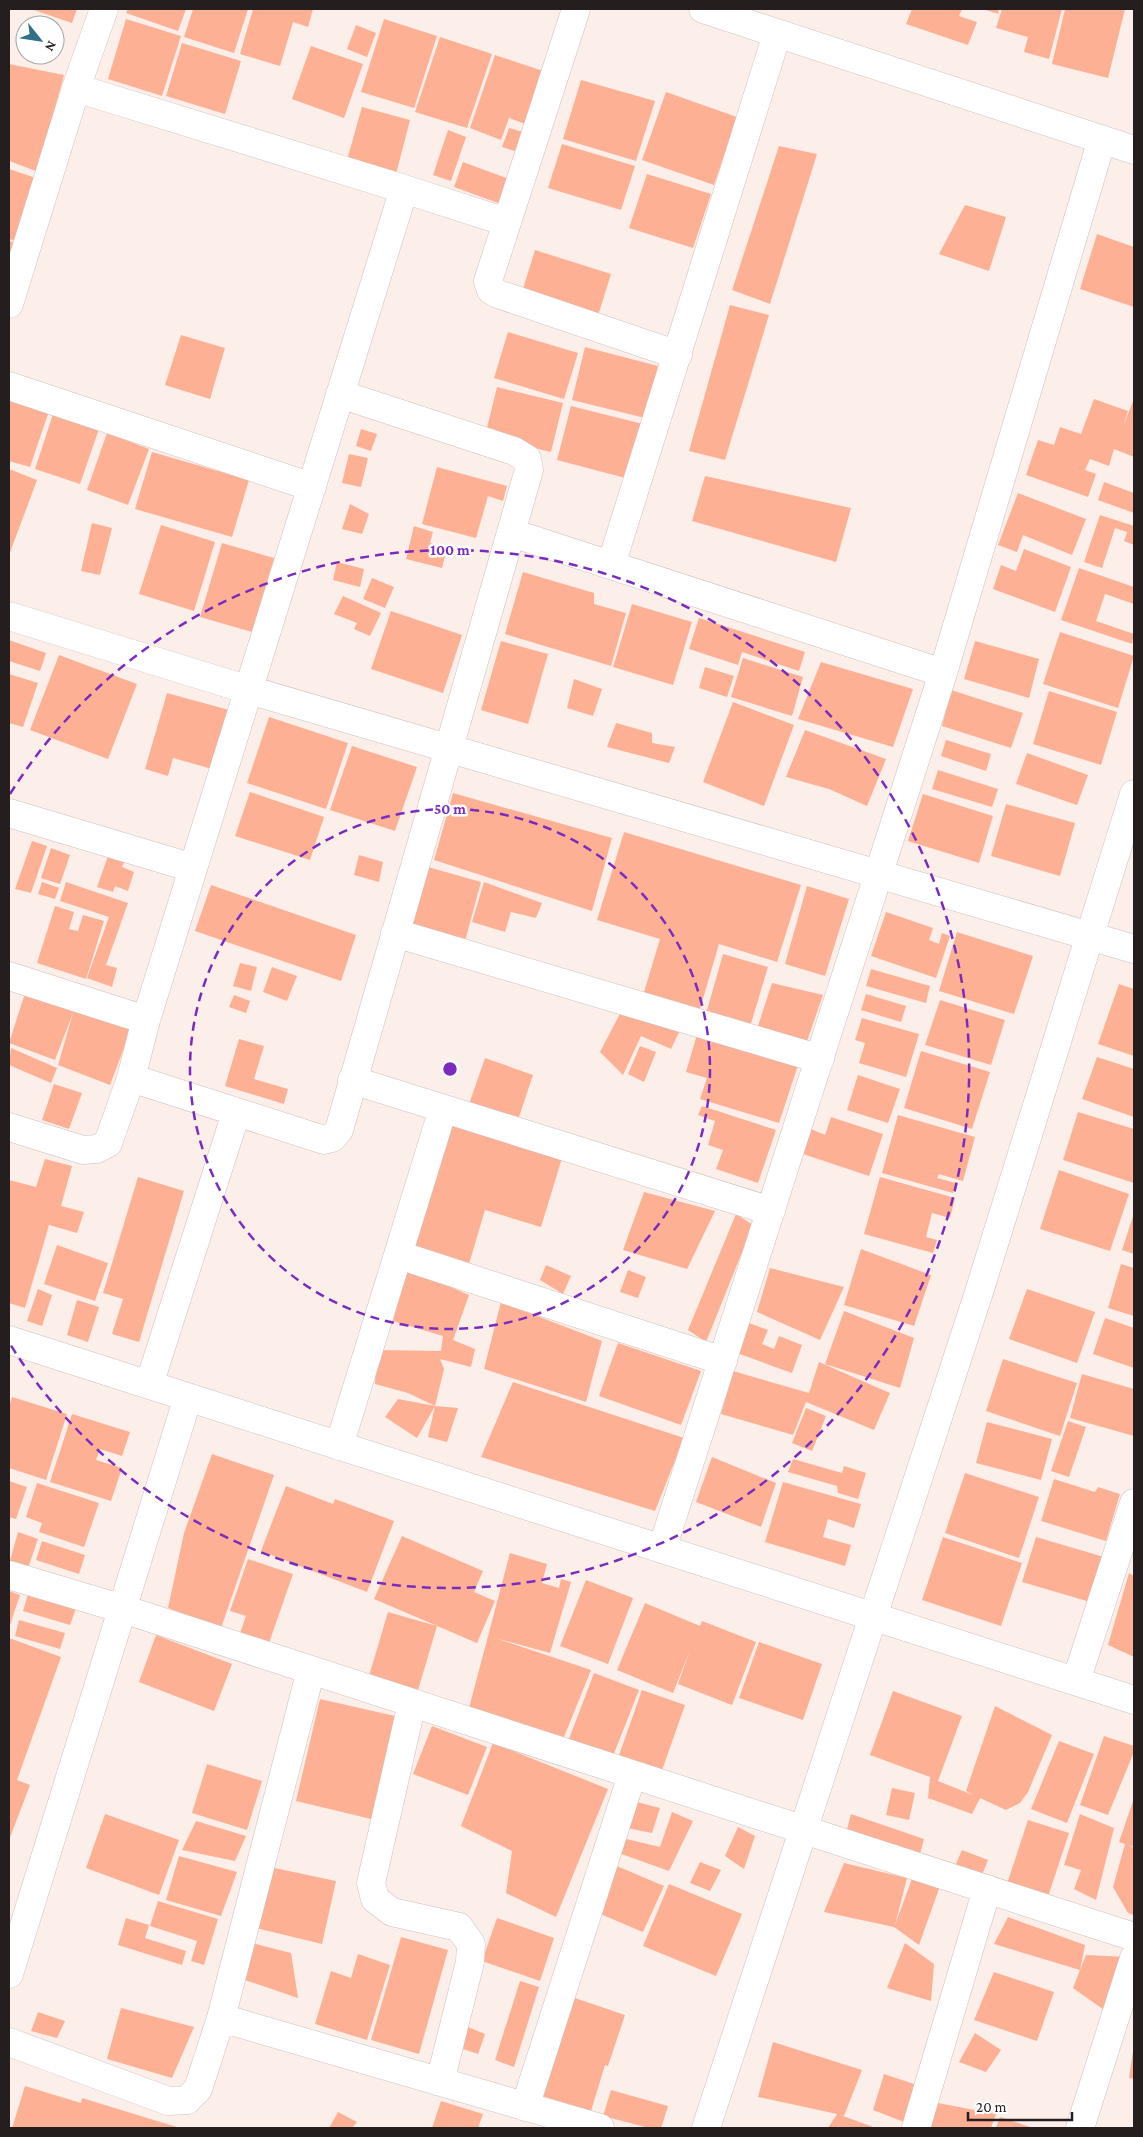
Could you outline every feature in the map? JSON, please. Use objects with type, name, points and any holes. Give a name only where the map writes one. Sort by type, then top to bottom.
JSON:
[{"type":"street","points":[[9,304],[76,88],[104,9]]},
{"type":"street","points":[[576,9],[488,281],[491,290],[498,294],[678,355]]},
{"type":"street","points":[[703,9],[1134,150]]},
{"type":"street","points":[[611,565],[777,34]]},
{"type":"street","points":[[76,88],[506,222]]},
{"type":"street","points":[[662,1549],[943,674],[1102,139]]},
{"type":"street","points":[[9,1127],[83,1150],[96,1149],[108,1142],[131,1078],[146,1020],[404,189]]},
{"type":"street","points":[[9,386],[312,487]]},
{"type":"street","points":[[131,1078],[324,1140],[332,1138],[338,1130],[529,470],[527,459],[514,451],[340,394]]},
{"type":"street","points":[[512,533],[943,674]]},
{"type":"street","points":[[9,616],[249,690],[1134,949]]},
{"type":"street","points":[[706,2128],[979,1292],[1134,794]]},
{"type":"street","points":[[9,813],[193,868]]},
{"type":"street","points":[[395,933],[820,1058]]},
{"type":"street","points":[[9,976],[146,1020]]},
{"type":"street","points":[[352,1080],[771,1211]]},
{"type":"street","points":[[339,1446],[443,1109]]},
{"type":"street","points":[[149,1384],[236,1113]]},
{"type":"street","points":[[399,1255],[723,1361]]},
{"type":"street","points":[[9,1340],[1134,1700]]},
{"type":"street","points":[[9,1974],[188,1397]]},
{"type":"street","points":[[1076,1682],[1134,1503]]},
{"type":"street","points":[[9,1575],[123,1609],[1134,1937]]},
{"type":"street","points":[[9,2042],[168,2101],[187,2100],[198,2089],[221,2018],[311,1670]]},
{"type":"street","points":[[412,1703],[372,1883],[375,1899],[392,1912],[459,1927],[471,1944],[470,1962],[440,2082]]},
{"type":"street","points":[[525,2107],[632,1775]]},
{"type":"street","points":[[916,2128],[987,1890]]},
{"type":"street","points":[[1080,2128],[1134,1958]]},
{"type":"street","points":[[221,2018],[600,2128]]},
{"type":"building","points":[[31,9],[77,9],[72,23],[65,21],[65,15],[49,15]]},
{"type":"building","points":[[128,9],[186,9],[178,31],[126,13]]},
{"type":"building","points":[[193,9],[248,9],[234,53],[184,37]]},
{"type":"building","points":[[253,9],[313,9],[308,27],[293,22],[280,66],[240,54]]},
{"type":"building","points":[[912,9],[962,9],[959,16],[977,22],[968,45],[906,24]]},
{"type":"building","points":[[983,9],[999,9],[998,14]]},
{"type":"building","points":[[1002,9],[1062,9],[1049,59],[1024,52],[1028,37],[996,28]]},
{"type":"building","points":[[1065,9],[1125,9],[1108,78],[1052,64]]},
{"type":"building","points":[[126,19],[181,36],[162,96],[108,79]]},
{"type":"building","points":[[384,19],[437,36],[414,108],[361,92]]},
{"type":"building","points":[[356,25],[376,33],[367,57],[347,49]]},
{"type":"building","points":[[440,37],[492,54],[467,128],[415,112]]},
{"type":"building","points":[[182,43],[241,61],[225,114],[166,96]]},
{"type":"building","points":[[311,46],[363,64],[344,118],[292,99]]},
{"type":"building","points":[[495,55],[546,72],[528,125],[509,118],[501,140],[470,128]]},
{"type":"building","points":[[9,64],[64,75],[50,127],[44,174],[9,161]]},
{"type":"building","points":[[581,80],[655,101],[636,161],[563,139]]},
{"type":"building","points":[[666,92],[737,117],[714,185],[642,160]]},
{"type":"building","points":[[362,107],[410,120],[396,174],[347,160]]},
{"type":"building","points":[[509,128],[527,133],[521,153],[502,147]]},
{"type":"building","points":[[448,130],[466,137],[451,181],[433,175]]},
{"type":"building","points":[[562,144],[635,166],[621,210],[548,188]]},
{"type":"building","points":[[779,146],[817,154],[770,304],[732,290]]},
{"type":"building","points":[[463,162],[509,179],[501,204],[454,187]]},
{"type":"building","points":[[9,169],[45,181],[24,244],[9,239]]},
{"type":"building","points":[[647,174],[711,194],[693,248],[629,228]]},
{"type":"building","points":[[965,205],[1006,217],[989,271],[939,254]]},
{"type":"building","points":[[1097,234],[1134,247],[1134,307],[1080,289]]},
{"type":"building","points":[[9,241],[16,243],[9,264]]},
{"type":"building","points":[[535,250],[611,274],[597,319],[521,295]]},
{"type":"building","points":[[730,305],[769,315],[725,460],[689,451]]},
{"type":"building","points":[[508,332],[578,353],[564,399],[494,378]]},
{"type":"building","points":[[181,335],[225,348],[210,399],[165,385]]},
{"type":"building","points":[[585,347],[658,366],[645,418],[572,400]]},
{"type":"building","points":[[497,387],[563,403],[551,452],[485,436]]},
{"type":"building","points":[[9,397],[49,411],[30,467],[9,461]]},
{"type":"building","points":[[1094,399],[1128,411],[1123,426],[1134,399],[1134,457],[1114,449],[1109,466],[1090,459],[1085,470],[1096,474],[1088,497],[1026,475],[1038,440],[1054,445],[1060,427],[1081,434]]},
{"type":"building","points":[[571,406],[643,424],[629,479],[557,460]]},
{"type":"building","points":[[54,411],[100,426],[80,484],[35,469]]},
{"type":"building","points":[[361,429],[377,434],[371,451],[356,446]]},
{"type":"building","points":[[107,433],[149,449],[128,505],[87,490]]},
{"type":"building","points":[[152,452],[249,480],[232,537],[135,509]]},
{"type":"building","points":[[349,454],[368,458],[361,487],[342,483]]},
{"type":"building","points":[[437,467],[507,486],[503,501],[488,496],[476,538],[422,524]]},
{"type":"building","points":[[9,469],[37,480],[9,555]]},
{"type":"building","points":[[705,476],[851,508],[836,562],[692,521]]},
{"type":"building","points":[[1104,482],[1134,493],[1134,513],[1098,500]]},
{"type":"building","points":[[1018,493],[1086,519],[1072,555],[1023,535],[1017,552],[998,545]]},
{"type":"building","points":[[350,504],[369,514],[362,534],[342,529]]},
{"type":"building","points":[[1100,515],[1134,526],[1134,545],[1124,541],[1127,532],[1115,528],[1102,568],[1084,562]]},
{"type":"building","points":[[92,523],[112,528],[100,575],[81,571]]},
{"type":"building","points":[[161,525],[215,542],[194,611],[139,594]]},
{"type":"building","points":[[414,526],[433,532],[430,543],[447,547],[442,568],[406,559]]},
{"type":"building","points":[[222,543],[274,558],[252,632],[200,617]]},
{"type":"building","points":[[1024,549],[1071,567],[1055,612],[993,589],[1001,565],[1016,571]]},
{"type":"building","points":[[337,562],[364,569],[360,587],[333,580]]},
{"type":"building","points":[[1079,568],[1134,587],[1134,604],[1105,594],[1096,621],[1134,634],[1132,644],[1061,620]]},
{"type":"building","points":[[523,572],[594,593],[594,604],[626,613],[611,666],[505,634]]},
{"type":"building","points":[[372,578],[394,587],[385,608],[363,599]]},
{"type":"building","points":[[343,596],[381,613],[370,636],[354,629],[357,623],[334,614]]},
{"type":"building","points":[[632,604],[692,622],[673,685],[613,667]]},
{"type":"building","points":[[391,611],[462,635],[443,693],[371,669]]},
{"type":"building","points":[[699,618],[805,652],[799,671],[742,652],[738,665],[689,649]]},
{"type":"building","points":[[1060,632],[1134,656],[1118,708],[1043,684]]},
{"type":"building","points":[[9,640],[46,653],[40,671],[9,661]]},
{"type":"building","points":[[501,641],[548,654],[528,724],[481,710]]},
{"type":"building","points":[[975,641],[1039,659],[1029,698],[964,679]]},
{"type":"building","points":[[59,655],[137,684],[108,759],[30,730]]},
{"type":"building","points":[[743,658],[803,677],[792,716],[731,697]]},
{"type":"building","points":[[821,662],[913,689],[893,747],[798,719]]},
{"type":"building","points":[[705,667],[734,676],[727,697],[699,688]]},
{"type":"building","points":[[9,674],[38,683],[23,727],[9,723]]},
{"type":"building","points":[[574,679],[602,689],[593,716],[567,708]]},
{"type":"building","points":[[951,690],[1023,713],[1011,748],[942,726]]},
{"type":"building","points":[[1049,691],[1117,712],[1101,765],[1033,744]]},
{"type":"building","points":[[167,693],[229,710],[212,769],[173,758],[168,776],[145,769]]},
{"type":"building","points":[[733,702],[794,725],[764,806],[703,782]]},
{"type":"building","points":[[269,717],[348,743],[326,809],[247,783]]},
{"type":"building","points":[[616,723],[652,733],[652,743],[675,747],[669,763],[607,747]]},
{"type":"building","points":[[805,730],[886,759],[867,806],[829,789],[786,777]]},
{"type":"building","points":[[946,740],[991,754],[986,771],[941,756]]},
{"type":"building","points":[[352,746],[417,767],[395,831],[330,810]]},
{"type":"building","points":[[1027,753],[1088,775],[1077,805],[1016,784]]},
{"type":"building","points":[[938,770],[998,789],[992,807],[932,789]]},
{"type":"building","points":[[250,792],[324,817],[310,860],[235,836]]},
{"type":"building","points":[[453,793],[612,838],[592,911],[434,860]]},
{"type":"building","points":[[923,794],[993,816],[979,863],[908,841]]},
{"type":"building","points":[[1006,804],[1075,823],[1060,876],[991,856]]},
{"type":"building","points":[[624,832],[801,885],[777,962],[719,944],[700,1009],[644,992],[660,939],[597,920]]},
{"type":"building","points":[[32,841],[47,846],[31,893],[15,889]]},
{"type":"building","points":[[51,848],[70,855],[60,884],[41,878]]},
{"type":"building","points":[[359,855],[383,862],[379,882],[354,875]]},
{"type":"building","points":[[108,856],[124,862],[122,867],[134,872],[128,891],[115,886],[113,892],[97,887]]},
{"type":"building","points":[[428,867],[481,882],[465,941],[412,926]]},
{"type":"building","points":[[42,882],[59,888],[55,899],[38,894]]},
{"type":"building","points":[[66,882],[128,903],[106,965],[117,968],[112,987],[87,978],[109,917],[60,901]]},
{"type":"building","points":[[484,882],[542,903],[536,918],[511,912],[505,932],[472,922]]},
{"type":"building","points":[[211,885],[356,935],[341,981],[195,931]]},
{"type":"building","points":[[807,886],[849,899],[825,976],[785,964]]},
{"type":"building","points":[[55,906],[74,912],[69,929],[78,931],[83,915],[104,921],[86,979],[37,963]]},
{"type":"building","points":[[886,912],[933,928],[929,940],[939,944],[942,933],[950,936],[936,978],[871,956]]},
{"type":"building","points":[[957,932],[1033,956],[1014,1014],[939,991]]},
{"type":"building","points":[[723,954],[768,967],[750,1027],[706,1014]]},
{"type":"building","points":[[240,963],[257,967],[251,991],[233,986]]},
{"type":"building","points":[[272,967],[297,976],[287,1001],[263,992]]},
{"type":"building","points":[[871,969],[930,986],[926,1003],[866,986]]},
{"type":"building","points":[[772,983],[823,995],[806,1044],[756,1032]]},
{"type":"building","points":[[1119,984],[1134,989],[1134,1056],[1098,1044]]},
{"type":"building","points":[[26,990],[132,1027],[110,1085],[58,1065],[73,1013],[55,1060],[9,1043]]},
{"type":"building","points":[[866,994],[906,1006],[901,1022],[861,1010]]},
{"type":"building","points":[[234,995],[250,1001],[246,1013],[229,1007]]},
{"type":"building","points":[[940,1000],[1005,1020],[991,1065],[925,1045]]},
{"type":"building","points":[[623,1008],[682,1026],[671,1049],[641,1036],[623,1075],[600,1052]]},
{"type":"building","points":[[862,1018],[919,1034],[906,1077],[859,1063],[865,1043],[855,1040]]},
{"type":"building","points":[[698,1031],[799,1062],[779,1123],[700,1099],[707,1078],[686,1072]]},
{"type":"building","points":[[239,1039],[264,1046],[254,1079],[288,1089],[284,1104],[225,1086]]},
{"type":"building","points":[[640,1046],[656,1052],[644,1082],[628,1074]]},
{"type":"building","points":[[11,1048],[57,1068],[51,1083],[9,1065]]},
{"type":"building","points":[[921,1051],[990,1072],[972,1129],[904,1108]]},
{"type":"building","points":[[1097,1057],[1134,1069],[1134,1117],[1082,1099]]},
{"type":"building","points":[[485,1058],[533,1075],[517,1123],[468,1107]]},
{"type":"building","points":[[858,1075],[900,1089],[888,1123],[847,1110]]},
{"type":"building","points":[[54,1084],[82,1093],[69,1129],[42,1120]]},
{"type":"building","points":[[702,1106],[776,1130],[758,1183],[716,1169],[723,1150],[708,1145],[715,1121],[698,1115]]},
{"type":"building","points":[[1078,1112],[1134,1129],[1134,1183],[1063,1160]]},
{"type":"building","points":[[898,1115],[975,1137],[963,1181],[939,1174],[937,1178],[956,1183],[953,1193],[882,1173]]},
{"type":"building","points":[[831,1117],[883,1134],[869,1176],[803,1154],[811,1129],[825,1135]]},
{"type":"building","points":[[452,1124],[562,1158],[541,1227],[485,1210],[468,1267],[414,1250]]},
{"type":"building","points":[[45,1159],[72,1166],[61,1206],[84,1212],[77,1233],[49,1225],[25,1308],[9,1303],[9,1180],[36,1187]]},
{"type":"building","points":[[1059,1170],[1129,1194],[1110,1251],[1040,1229]]},
{"type":"building","points":[[138,1177],[184,1191],[139,1342],[112,1334],[123,1299],[103,1293]]},
{"type":"building","points":[[880,1177],[955,1198],[950,1218],[932,1213],[926,1237],[937,1240],[933,1253],[864,1234]]},
{"type":"building","points":[[644,1192],[715,1211],[687,1269],[623,1250]]},
{"type":"building","points":[[1134,1213],[1134,1254],[1122,1250]]},
{"type":"building","points":[[736,1214],[753,1225],[706,1342],[688,1330]]},
{"type":"building","points":[[57,1245],[108,1263],[95,1301],[44,1284]]},
{"type":"building","points":[[861,1249],[931,1275],[914,1326],[844,1305]]},
{"type":"building","points":[[1121,1264],[1134,1268],[1134,1316],[1108,1308]]},
{"type":"building","points":[[546,1265],[571,1276],[563,1294],[540,1280]]},
{"type":"building","points":[[407,1268],[469,1295],[453,1340],[475,1349],[471,1367],[440,1359],[444,1369],[435,1406],[408,1393],[375,1384],[377,1350],[441,1351],[443,1336],[393,1321]]},
{"type":"building","points":[[770,1268],[844,1287],[820,1340],[757,1312]]},
{"type":"building","points":[[628,1270],[646,1277],[638,1298],[620,1292]]},
{"type":"building","points":[[38,1289],[52,1295],[42,1326],[27,1321]]},
{"type":"building","points":[[1027,1289],[1095,1312],[1077,1363],[1009,1339]]},
{"type":"building","points":[[77,1300],[99,1307],[88,1342],[67,1335]]},
{"type":"building","points":[[501,1302],[602,1341],[586,1402],[484,1369]]},
{"type":"building","points":[[844,1311],[914,1338],[900,1388],[825,1364]]},
{"type":"building","points":[[1105,1318],[1134,1328],[1134,1368],[1093,1354]]},
{"type":"building","points":[[746,1322],[768,1330],[762,1344],[774,1349],[779,1336],[802,1345],[792,1373],[734,1352]]},
{"type":"building","points":[[618,1343],[701,1371],[681,1425],[599,1396]]},
{"type":"building","points":[[1003,1359],[1077,1383],[1060,1436],[986,1411]]},
{"type":"building","points":[[819,1362],[890,1393],[874,1430],[806,1402],[793,1435],[721,1414],[733,1371],[809,1393]]},
{"type":"building","points":[[1082,1374],[1134,1389],[1134,1436],[1070,1418]]},
{"type":"building","points":[[513,1382],[684,1438],[655,1511],[481,1457]]},
{"type":"building","points":[[12,1397],[67,1414],[46,1480],[9,1468],[9,1407]]},
{"type":"building","points":[[398,1399],[435,1406],[417,1438],[385,1417]]},
{"type":"building","points":[[435,1406],[458,1408],[447,1442],[428,1437]]},
{"type":"building","points":[[806,1408],[826,1416],[812,1451],[792,1443]]},
{"type":"building","points":[[72,1414],[130,1432],[122,1456],[100,1449],[96,1460],[122,1468],[111,1501],[50,1482]]},
{"type":"building","points":[[1068,1421],[1086,1427],[1069,1477],[1051,1471]]},
{"type":"building","points":[[987,1422],[1052,1439],[1041,1480],[976,1463]]},
{"type":"building","points":[[212,1454],[274,1475],[221,1628],[168,1608],[184,1533]]},
{"type":"building","points":[[712,1457],[776,1483],[761,1527],[696,1502]]},
{"type":"building","points":[[793,1459],[842,1473],[844,1466],[866,1473],[858,1499],[838,1493],[837,1486],[788,1472]]},
{"type":"building","points":[[965,1473],[1039,1497],[1019,1558],[945,1533]]},
{"type":"building","points":[[1054,1479],[1095,1492],[1098,1487],[1120,1494],[1106,1541],[1041,1521]]},
{"type":"building","points":[[9,1481],[27,1487],[16,1519],[9,1517]]},
{"type":"building","points":[[783,1482],[861,1504],[854,1528],[828,1519],[823,1537],[851,1545],[845,1566],[765,1542]]},
{"type":"building","points":[[37,1483],[99,1503],[84,1547],[39,1532],[42,1523],[26,1517]]},
{"type":"building","points":[[286,1486],[333,1504],[335,1499],[394,1521],[367,1592],[261,1551]]},
{"type":"building","points":[[18,1532],[38,1539],[27,1571],[9,1564]]},
{"type":"building","points":[[402,1536],[483,1571],[474,1592],[495,1601],[477,1643],[374,1599]]},
{"type":"building","points":[[943,1537],[1022,1563],[1001,1626],[922,1600]]},
{"type":"building","points":[[1036,1537],[1104,1557],[1090,1602],[1022,1582]]},
{"type":"building","points":[[42,1541],[85,1555],[79,1574],[36,1560]]},
{"type":"building","points":[[510,1553],[547,1564],[542,1583],[559,1588],[561,1579],[571,1582],[550,1653],[495,1638],[591,1670],[564,1737],[469,1708]]},
{"type":"building","points":[[248,1559],[293,1574],[269,1643],[240,1633],[246,1616],[230,1611]]},
{"type":"building","points":[[1129,1573],[1134,1576],[1134,1657],[1108,1645]]},
{"type":"building","points":[[586,1580],[633,1598],[608,1664],[560,1646]]},
{"type":"building","points":[[9,1591],[20,1595],[9,1628]]},
{"type":"building","points":[[28,1594],[76,1608],[70,1625],[23,1611]]},
{"type":"building","points":[[645,1603],[700,1626],[702,1621],[756,1642],[732,1705],[678,1684],[690,1650],[673,1693],[617,1670]]},
{"type":"building","points":[[388,1612],[437,1626],[418,1690],[369,1676]]},
{"type":"building","points":[[19,1620],[65,1633],[60,1649],[15,1636]]},
{"type":"building","points":[[156,1635],[232,1664],[214,1711],[139,1682]]},
{"type":"building","points":[[9,1638],[61,1657],[17,1780],[30,1785],[9,1840]]},
{"type":"building","points":[[759,1642],[822,1664],[803,1720],[739,1698]]},
{"type":"building","points":[[594,1673],[639,1690],[613,1756],[569,1739]]},
{"type":"building","points":[[642,1690],[685,1705],[661,1773],[618,1758]]},
{"type":"building","points":[[893,1691],[962,1716],[938,1781],[973,1795],[966,1791],[995,1706],[1052,1735],[1028,1792],[1020,1803],[1006,1810],[980,1798],[972,1814],[928,1798],[930,1777],[870,1755]]},
{"type":"building","points":[[320,1699],[395,1716],[371,1819],[296,1801]]},
{"type":"building","points":[[432,1726],[487,1747],[468,1795],[413,1774]]},
{"type":"building","points":[[1104,1736],[1134,1746],[1134,1752],[1108,1815],[1080,1805]]},
{"type":"building","points":[[1059,1741],[1094,1754],[1067,1823],[1031,1809]]},
{"type":"building","points":[[493,1743],[608,1789],[556,1917],[506,1893],[512,1851],[461,1826]]},
{"type":"building","points":[[207,1764],[262,1781],[247,1830],[192,1813]]},
{"type":"building","points":[[892,1788],[915,1793],[909,1820],[886,1815]]},
{"type":"building","points":[[1134,1798],[1134,1847],[1128,1845],[1134,1848],[1134,1915],[1128,1913],[1113,1887],[1125,1844],[1119,1842]]},
{"type":"building","points":[[637,1802],[660,1808],[652,1833],[627,1828]]},
{"type":"building","points":[[672,1812],[693,1821],[669,1871],[613,1851],[618,1837],[660,1847]]},
{"type":"building","points":[[105,1814],[179,1840],[159,1895],[86,1868]]},
{"type":"building","points":[[851,1814],[924,1839],[919,1858],[846,1833]]},
{"type":"building","points":[[1080,1814],[1114,1828],[1096,1900],[1074,1889],[1081,1870],[1064,1865]]},
{"type":"building","points":[[1028,1820],[1069,1833],[1045,1906],[1004,1893]]},
{"type":"building","points":[[196,1821],[246,1836],[235,1861],[182,1850]]},
{"type":"building","points":[[738,1827],[755,1836],[744,1869],[725,1856]]},
{"type":"building","points":[[962,1850],[988,1860],[980,1880],[955,1866]]},
{"type":"building","points":[[179,1856],[237,1872],[221,1916],[166,1900]]},
{"type":"building","points":[[700,1862],[721,1870],[710,1891],[690,1883]]},
{"type":"building","points":[[844,1863],[907,1878],[895,1925],[913,1876],[940,1886],[919,1945],[894,1927],[824,1912]]},
{"type":"building","points":[[612,1864],[664,1886],[643,1932],[598,1913]]},
{"type":"building","points":[[270,1867],[336,1881],[322,1944],[256,1928]]},
{"type":"building","points":[[669,1884],[742,1914],[716,1976],[643,1946]]},
{"type":"building","points":[[158,1901],[218,1919],[204,1965],[191,1961],[197,1941],[150,1926]]},
{"type":"building","points":[[1008,1917],[1085,1945],[1080,1970],[994,1944]]},
{"type":"building","points":[[126,1918],[149,1925],[145,1938],[186,1951],[182,1965],[118,1945]]},
{"type":"building","points":[[497,1918],[554,1938],[540,1981],[482,1961]]},
{"type":"building","points":[[401,1937],[448,1950],[419,2054],[371,2040]]},
{"type":"building","points":[[241,1940],[291,1953],[298,1998],[236,1977]]},
{"type":"building","points":[[905,1943],[934,1964],[931,2001],[887,1988]]},
{"type":"building","points":[[358,1954],[390,1965],[367,2040],[315,2024],[331,1971],[351,1978]]},
{"type":"building","points":[[1086,1955],[1127,1957],[1107,2012],[1073,1988]]},
{"type":"building","points":[[994,1972],[1054,1992],[1037,2041],[974,2020]]},
{"type":"building","points":[[520,1981],[539,1987],[514,2067],[495,2060]]},
{"type":"building","points":[[575,1998],[625,2015],[608,2066],[605,2065],[591,2111],[535,2094]]},
{"type":"building","points":[[121,2008],[194,2027],[172,2078],[107,2059]]},
{"type":"building","points":[[38,2012],[65,2021],[57,2038],[31,2031]]},
{"type":"building","points":[[468,2027],[485,2034],[478,2054],[460,2048]]},
{"type":"building","points":[[975,2033],[1001,2050],[986,2072],[959,2062]]},
{"type":"building","points":[[773,2042],[862,2070],[844,2116],[840,2115],[876,2128],[828,2128],[837,2114],[758,2097]]},
{"type":"building","points":[[1134,2051],[1134,2079],[1129,2078]]},
{"type":"building","points":[[884,2074],[917,2085],[904,2122],[873,2110]]},
{"type":"building","points":[[25,2086],[81,2103],[82,2098],[180,2128],[12,2128]]},
{"type":"building","points":[[611,2090],[668,2106],[661,2128],[649,2128],[603,2116]]},
{"type":"building","points":[[441,2101],[483,2114],[478,2128],[432,2128]]},
{"type":"building","points":[[938,2103],[996,2114],[991,2128],[930,2128]]},
{"type":"building","points":[[338,2112],[357,2122],[352,2128],[329,2128]]},
{"type":"building","points":[[1000,2117],[1033,2128],[996,2128]]}]
